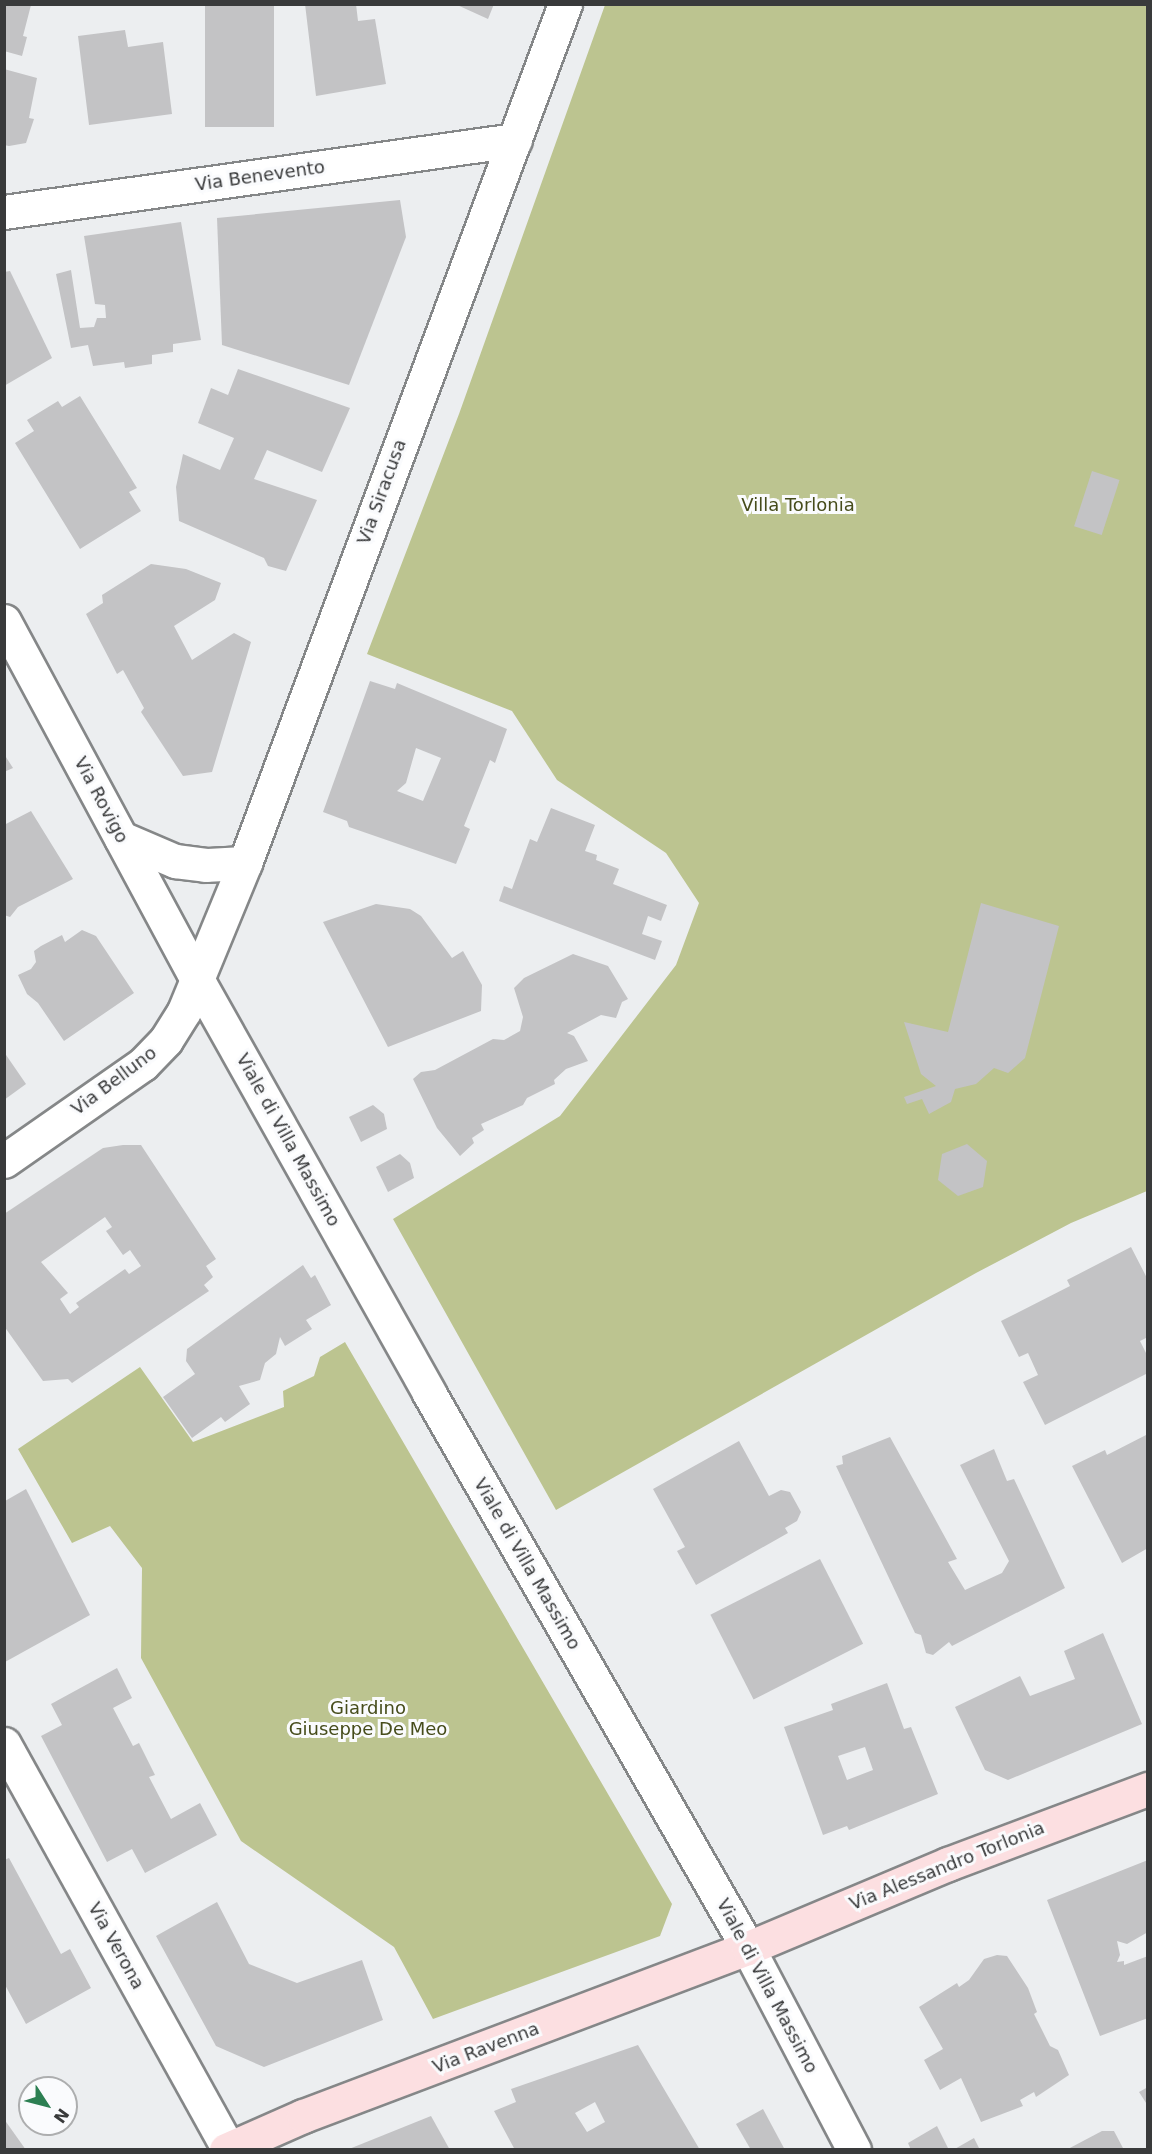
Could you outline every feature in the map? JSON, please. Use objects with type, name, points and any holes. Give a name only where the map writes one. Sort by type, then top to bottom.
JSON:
[{"type":"street","name":"Via Siracusa","points":[[197,979],[245,863],[486,209],[515,140],[565,4]]},
{"type":"street","name":"Via Benevento","points":[[4,212],[515,140]]},
{"type":"street","name":"Via Rovigo","points":[[4,621],[197,979]]},
{"type":"street","points":[[121,838],[175,861],[206,865],[245,863]]},
{"type":"street","name":"Via Belluno","points":[[4,1161],[149,1058],[181,1017],[197,979]]},
{"type":"street","name":"Viale di Villa Massimo","points":[[197,979],[429,1393],[748,1948],[854,2150]]},
{"type":"street","name":"Via Verona","points":[[4,1744],[228,2149]]},
{"type":"street","name":"Via Alessandro Torlonia","points":[[748,1948],[948,1864],[1148,1789]]},
{"type":"street","name":"Via Ravenna","points":[[228,2149],[748,1948]]},
{"type":"green space","name":"Villa Torlonia","points":[[605,5],[1147,5],[1147,1191],[1071,1223],[976,1273],[556,1510],[393,1219],[560,1116],[676,965],[699,903],[666,853],[557,780],[512,711],[367,654],[459,414]]},
{"type":"green space","name":"Giardino Giuseppe De Meo","points":[[345,1342],[672,1904],[660,1936],[433,2019],[394,1947],[241,1841],[141,1658],[142,1568],[110,1526],[72,1543],[18,1449],[140,1367],[193,1442],[284,1407],[283,1391],[314,1376],[320,1357]]},
{"type":"building","points":[[4,4],[31,5],[23,36],[27,37],[22,56],[4,51]]},
{"type":"building","points":[[205,4],[274,4],[274,127],[205,127]]},
{"type":"building","points":[[305,4],[356,4],[358,21],[375,19],[386,84],[316,96]]},
{"type":"building","points":[[455,4],[494,4],[488,19]]},
{"type":"building","points":[[125,30],[128,47],[163,42],[172,114],[89,125],[78,36]]},
{"type":"building","points":[[4,69],[37,78],[29,118],[34,119],[26,143],[4,145]]},
{"type":"building","points":[[400,200],[406,237],[349,385],[222,345],[217,218]]},
{"type":"building","points":[[181,222],[201,340],[173,344],[173,352],[152,355],[152,364],[125,368],[124,362],[93,366],[88,345],[71,348],[56,274],[71,270],[80,328],[94,327],[97,318],[106,318],[105,305],[95,304],[84,236]]},
{"type":"building","points":[[10,271],[52,358],[4,386],[4,272]]},
{"type":"building","points":[[238,369],[350,408],[322,472],[267,450],[254,479],[317,500],[286,571],[268,566],[264,558],[179,521],[176,487],[183,454],[220,470],[234,438],[198,423],[211,388],[228,395]]},
{"type":"building","points":[[80,396],[137,488],[129,492],[141,511],[80,549],[15,443],[34,431],[27,420],[58,401],[62,407]]},
{"type":"building","points":[[1092,471],[1120,480],[1102,535],[1074,526]]},
{"type":"building","points":[[151,564],[186,569],[221,583],[215,600],[174,626],[192,660],[234,633],[251,642],[212,772],[183,776],[141,712],[144,708],[123,670],[117,674],[86,614],[103,603],[102,595]]},
{"type":"building","points":[[370,681],[395,689],[397,683],[507,729],[495,763],[490,760],[464,826],[470,829],[456,864],[349,827],[347,821],[323,812]],"holes":[[[416,748],[441,758],[423,801],[397,791],[406,783]]]},
{"type":"building","points":[[4,754],[13,768],[4,772]]},
{"type":"building","points":[[551,808],[595,825],[585,851],[597,855],[596,860],[619,869],[613,884],[667,905],[661,921],[648,916],[642,934],[662,941],[655,960],[499,901],[504,886],[512,889],[530,839],[537,842]]},
{"type":"building","points":[[31,811],[73,879],[18,907],[10,917],[4,915],[4,825]]},
{"type":"building","points":[[981,903],[1059,926],[1025,1058],[1008,1073],[994,1068],[976,1084],[955,1089],[951,1102],[929,1114],[922,1099],[907,1104],[904,1097],[936,1086],[921,1074],[904,1022],[948,1032]]},
{"type":"building","points":[[376,904],[410,909],[421,916],[452,958],[463,951],[482,985],[481,1011],[388,1047],[323,922]]},
{"type":"building","points":[[82,930],[96,936],[134,993],[64,1041],[38,1003],[27,994],[18,975],[31,969],[36,962],[34,951],[41,946],[62,935],[65,942]]},
{"type":"building","points":[[573,954],[608,966],[628,999],[622,1002],[616,1018],[601,1015],[567,1033],[574,1036],[588,1061],[566,1069],[554,1080],[555,1084],[527,1098],[523,1105],[481,1124],[484,1130],[472,1138],[474,1143],[460,1156],[437,1128],[413,1079],[421,1072],[435,1070],[493,1039],[504,1040],[520,1031],[523,1017],[514,988],[524,978]]},
{"type":"building","points":[[4,1052],[26,1084],[4,1100]]},
{"type":"building","points":[[373,1105],[384,1114],[387,1129],[361,1142],[349,1117]]},
{"type":"building","points":[[967,1144],[987,1161],[983,1187],[958,1196],[938,1180],[942,1154]]},
{"type":"building","points":[[141,1145],[216,1259],[206,1266],[213,1277],[204,1285],[209,1291],[72,1383],[68,1379],[43,1381],[4,1326],[4,1214],[103,1148]],"holes":[[[105,1217],[112,1227],[106,1231],[123,1255],[130,1250],[141,1266],[129,1274],[125,1269],[76,1303],[79,1307],[70,1314],[60,1299],[68,1293],[41,1262]]]},
{"type":"building","points":[[400,1154],[410,1163],[414,1178],[388,1192],[376,1167]]},
{"type":"building","points":[[1131,1247],[1148,1280],[1148,1337],[1140,1341],[1148,1357],[1148,1373],[1045,1425],[1023,1382],[1038,1375],[1028,1353],[1019,1357],[1001,1321],[1070,1286],[1067,1280]]},
{"type":"building","points":[[303,1265],[311,1278],[315,1275],[331,1305],[306,1320],[312,1329],[285,1346],[280,1337],[276,1354],[265,1363],[260,1380],[239,1386],[250,1404],[225,1422],[221,1417],[192,1438],[163,1397],[195,1374],[186,1361],[187,1349]]},
{"type":"building","points":[[1148,1434],[1148,1548],[1122,1563],[1072,1466],[1105,1450],[1107,1455]]},
{"type":"building","points":[[890,1437],[957,1559],[948,1562],[965,1590],[1002,1573],[1009,1561],[960,1465],[994,1449],[1007,1481],[1014,1479],[1065,1588],[952,1646],[949,1642],[933,1655],[926,1653],[921,1635],[915,1633],[836,1466],[843,1464],[842,1456]]},
{"type":"building","points":[[739,1441],[769,1496],[781,1490],[790,1492],[801,1512],[797,1521],[785,1528],[788,1533],[696,1585],[677,1551],[685,1547],[653,1489]]},
{"type":"building","points":[[26,1489],[90,1615],[5,1662],[5,1501]]},
{"type":"building","points":[[820,1559],[863,1644],[754,1699],[710,1615]]},
{"type":"building","points":[[1103,1633],[1142,1724],[1008,1780],[985,1770],[955,1707],[1020,1676],[1030,1696],[1075,1679],[1064,1651]]},
{"type":"building","points":[[117,1668],[132,1698],[113,1708],[133,1746],[139,1743],[155,1775],[149,1777],[171,1819],[200,1803],[217,1835],[145,1873],[132,1849],[107,1862],[41,1736],[62,1725],[51,1704]]},
{"type":"building","points":[[887,1683],[904,1729],[911,1727],[938,1794],[849,1830],[847,1826],[823,1835],[784,1727],[833,1710],[831,1704]],"holes":[[[865,1747],[873,1770],[847,1780],[838,1756]]]},
{"type":"building","points":[[9,1858],[61,1954],[70,1949],[91,1988],[26,2024],[4,1983],[4,1860]]},
{"type":"building","points":[[1148,1860],[1148,1932],[1127,1944],[1117,1941],[1120,1955],[1117,1962],[1124,1961],[1124,1965],[1148,1956],[1148,2018],[1100,2036],[1047,1900]]},
{"type":"building","points":[[217,1902],[249,1964],[297,1983],[362,1960],[383,2020],[264,2067],[216,2046],[156,1936]]},
{"type":"building","points":[[997,1955],[1007,1956],[1028,1988],[1037,2012],[1034,2014],[1050,2046],[1058,2050],[1069,2075],[1036,2097],[1034,2092],[1020,2100],[1023,2106],[981,2122],[961,2078],[940,2090],[924,2060],[943,2049],[919,2007],[957,1983],[959,1987],[969,1980],[984,1959]]},
{"type":"building","points":[[638,2045],[700,2150],[515,2150],[494,2111],[516,2102],[511,2089]],"holes":[[[595,2102],[605,2122],[587,2132],[575,2113]]]},
{"type":"building","points":[[1148,2087],[1148,2106],[1139,2092]]},
{"type":"building","points":[[763,2109],[785,2150],[751,2150],[736,2124]]},
{"type":"building","points":[[431,2116],[450,2150],[349,2150],[349,2149]]},
{"type":"building","points":[[4,2119],[26,2150],[4,2150]]},
{"type":"building","points":[[937,2126],[949,2150],[911,2150],[908,2143]]},
{"type":"building","points":[[1102,2131],[1114,2131],[1124,2150],[1066,2150]]},
{"type":"building","points":[[974,2138],[980,2150],[953,2150]]}]
